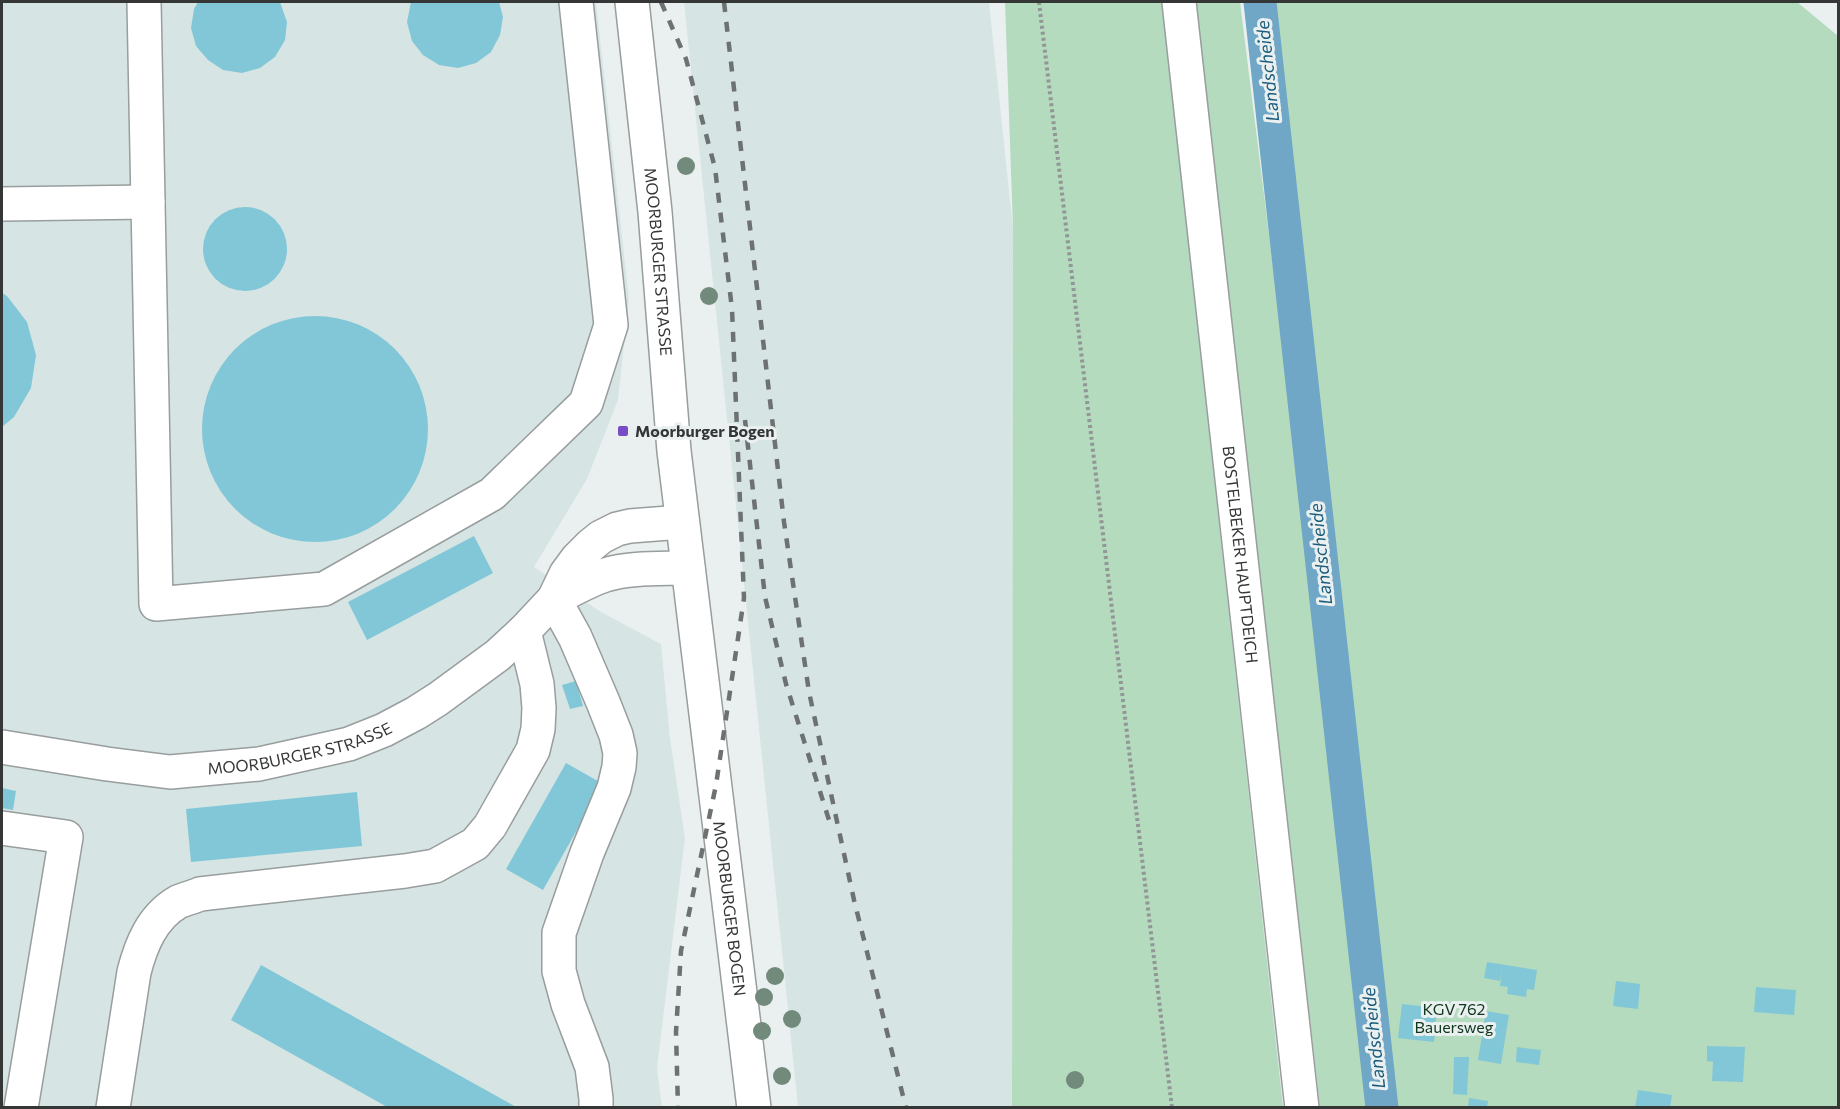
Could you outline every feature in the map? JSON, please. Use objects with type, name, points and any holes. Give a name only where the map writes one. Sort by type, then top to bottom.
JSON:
[{"type":"main road","points":[[144,2],[156,604],[324,589],[492,494],[586,403],[610,325],[576,2]]},
{"type":"main road","name":"MOORBURGER STRASSE","points":[[554,599],[604,575],[624,571],[688,568],[674,452],[655,212],[632,2]]},
{"type":"main road","name":"BOSTELBEKER HAUPTDEICH","points":[[1179,2],[1302,1107]]},
{"type":"main road","points":[[2,204],[148,202]]},
{"type":"main road","name":"MOORBURGER STRASSE","points":[[2,747],[170,772],[259,764],[349,744],[384,730],[438,699],[498,655],[554,599],[566,574],[591,544],[601,537],[617,529],[630,526],[682,522]]},
{"type":"main road","name":"MOORBURGER BOGEN","points":[[688,568],[754,1107]]},
{"type":"main road","points":[[554,599],[575,637],[603,702],[616,735],[620,753],[614,788],[587,853],[559,933],[559,971],[568,1004],[591,1067],[596,1107]]},
{"type":"main road","points":[[113,1107],[139,952],[148,931],[172,906],[200,894],[435,866],[475,844],[490,826],[533,750],[538,729],[537,684],[524,631]]},
{"type":"main road","points":[[2,828],[66,837],[21,1107]]},
{"type":"path","points":[[1039,2],[1172,1107]]},
{"type":"shaded area","points":[[2,2],[596,2],[629,299],[618,400],[587,479],[534,567],[601,612],[661,644],[670,738],[685,838],[657,1068],[662,1107],[2,1108]]},
{"type":"shaded area","points":[[684,2],[989,2],[1013,228],[1012,1107],[798,1107]]},
{"type":"green space","points":[[1005,2],[1162,2],[1283,1107],[1012,1107],[1013,228]]},
{"type":"green space","name":"KGV 762 Bauersweg","points":[[1195,2],[1240,2],[1354,917],[1373,918],[1269,2],[1797,2],[1838,36],[1838,1107],[1370,1107],[1362,1023],[1368,1107],[1320,1107]]},
{"type":"building","points":[[198,2],[280,2],[287,22],[285,40],[275,57],[260,68],[242,73],[223,70],[208,60],[196,46],[191,28],[194,9]]},
{"type":"building","points":[[411,2],[499,2],[503,17],[500,35],[491,52],[476,63],[458,68],[439,65],[423,55],[412,41],[407,22]]},
{"type":"building","points":[[245,207],[261,210],[275,219],[284,233],[287,249],[284,265],[275,279],[261,288],[245,291],[229,288],[215,279],[206,265],[203,249],[206,233],[215,219],[229,210]]},
{"type":"building","points":[[2,293],[7,296],[27,322],[36,355],[31,388],[14,417],[2,427]]},
{"type":"building","points":[[304,316],[326,316],[358,324],[368,329],[387,341],[403,357],[420,386],[426,407],[428,429],[426,451],[420,472],[403,501],[387,517],[358,534],[326,542],[304,542],[272,534],[262,529],[243,517],[227,501],[210,472],[202,440],[202,418],[210,386],[215,376],[227,357],[243,341],[272,324]]},
{"type":"building","points":[[474,536],[493,573],[367,640],[348,602]]},
{"type":"building","points":[[576,681],[583,706],[570,709],[562,685]]},
{"type":"building","points":[[566,763],[603,784],[543,890],[506,869]]},
{"type":"building","points":[[2,788],[16,791],[13,810],[2,808]]},
{"type":"building","points":[[357,792],[362,846],[191,862],[186,809]]},
{"type":"building","points":[[1487,962],[1537,970],[1534,990],[1527,989],[1526,997],[1507,994],[1508,987],[1500,986],[1502,971],[1500,981],[1484,978]]},
{"type":"building","points":[[261,965],[518,1108],[389,1108],[231,1020]]},
{"type":"building","points":[[1616,981],[1640,984],[1638,1009],[1613,1006]]},
{"type":"building","points":[[1756,987],[1796,990],[1794,1015],[1754,1012]]},
{"type":"building","points":[[1402,1004],[1437,1008],[1434,1042],[1398,1038]]},
{"type":"building","points":[[1486,1011],[1509,1015],[1501,1064],[1478,1060]]},
{"type":"building","points":[[1707,1046],[1745,1047],[1743,1082],[1712,1081],[1713,1062],[1707,1061]]},
{"type":"building","points":[[1517,1047],[1541,1050],[1539,1065],[1516,1062]]},
{"type":"building","points":[[1454,1057],[1469,1057],[1467,1095],[1453,1094]]},
{"type":"building","points":[[1638,1090],[1672,1095],[1670,1108],[1635,1108]]},
{"type":"building","points":[[1469,1098],[1488,1101],[1487,1108],[1468,1108]]},
{"type":"waterway","name":"Landscheide","points":[[1260,2],[1382,1108]]},
{"type":"railway","points":[[661,2],[686,59],[715,168],[732,309],[744,598],[716,785],[681,951],[676,1032],[678,1108]]},
{"type":"railway","points":[[724,2],[784,522],[809,692],[854,900],[906,1108]]},
{"type":"railway","points":[[745,420],[765,597],[786,684],[829,820]]},
{"type":"place","name":"Moorburger Bogen","points":[[623,431]]}]
